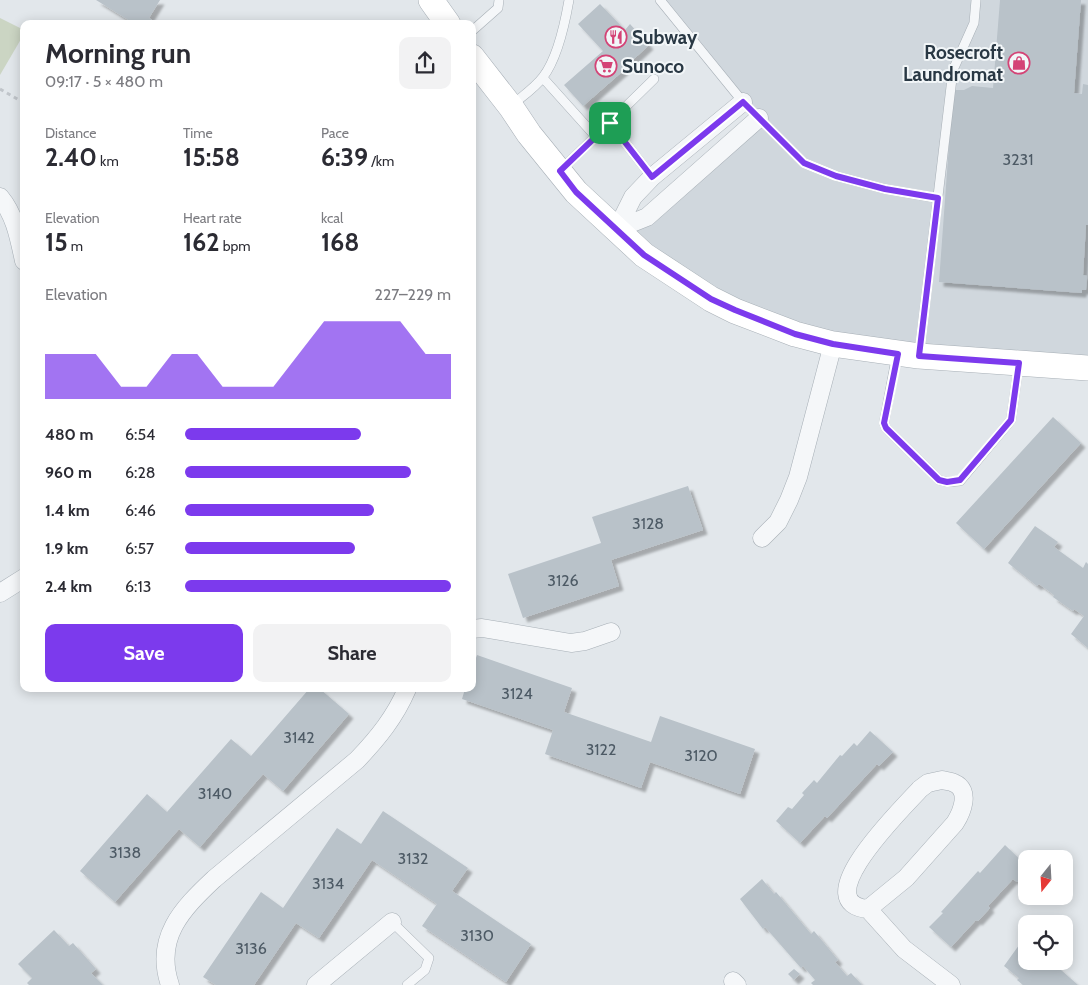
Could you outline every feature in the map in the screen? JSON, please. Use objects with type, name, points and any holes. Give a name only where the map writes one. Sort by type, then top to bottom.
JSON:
[{"type":"main road","points":[[431,0],[445,20]]},
{"type":"main road","points":[[476,62],[511,106],[529,134],[576,192],[644,255],[711,299],[795,334],[833,344],[908,355],[1088,368]]},
{"type":"street","points":[[617,229],[633,196],[652,177],[743,102]]},
{"type":"street","points":[[617,229],[647,217],[760,118]]},
{"type":"street","points":[[0,197],[12,216],[20,244]]},
{"type":"street","points":[[762,538],[778,522],[798,477],[833,344]]},
{"type":"street","points":[[0,593],[20,580]]},
{"type":"street","points":[[476,629],[488,629],[571,643],[585,642],[611,632]]},
{"type":"street","points":[[170,985],[165,961],[166,946],[170,930],[182,912],[214,879],[357,760],[390,722],[405,692]]},
{"type":"street","points":[[868,909],[906,878],[955,823],[964,802],[964,793],[956,783],[942,780],[928,783],[924,786],[865,851],[849,878],[847,892],[850,902],[857,908],[868,909],[904,949],[951,985]]},
{"type":"street","points":[[316,985],[392,922]]},
{"type":"lane","points":[[476,27],[498,8],[498,0]]},
{"type":"lane","points":[[511,106],[543,78],[554,56],[569,0]]},
{"type":"lane","points":[[660,0],[743,102],[804,163],[836,176],[885,189],[938,198]]},
{"type":"lane","points":[[976,0],[974,23],[954,70],[938,198],[908,355],[884,423],[886,428],[939,480],[947,482],[960,480],[1011,420],[1019,363]]},
{"type":"lane","points":[[543,78],[596,137]]},
{"type":"lane","points":[[560,171],[654,79]]},
{"type":"lane","points":[[610,123],[652,177]]},
{"type":"lane","points":[[392,922],[430,958],[425,970],[407,985]]},
{"type":"path","points":[[0,89],[20,101]]},
{"type":"shaded area","points":[[660,0],[1088,0],[1088,368],[795,334],[617,229],[759,118]]},
{"type":"green space","points":[[0,18],[20,28],[20,41],[0,75]]},
{"type":"building","points":[[96,0],[160,0],[149,18],[152,20],[128,20]]},
{"type":"building","points":[[1000,0],[1081,0],[1074,93],[1082,94],[1083,84],[1088,85],[1088,225],[1086,225],[1083,275],[1087,276],[1086,290],[1082,290],[1082,293],[939,282],[953,90],[964,90],[972,86],[993,88]]},
{"type":"building","points":[[600,4],[625,30],[630,24],[649,45],[583,106],[564,85],[603,51],[578,24]]},
{"type":"building","points":[[1053,417],[1081,443],[984,549],[956,523]]},
{"type":"building","points":[[688,486],[703,530],[611,560],[619,586],[523,618],[508,574],[601,543],[592,517]]},
{"type":"building","points":[[1035,526],[1058,542],[1054,547],[1083,568],[1086,562],[1088,564],[1088,648],[1071,634],[1084,616],[1053,597],[1054,595],[1039,584],[1037,586],[1008,563]]},
{"type":"building","points":[[477,655],[572,688],[564,712],[651,742],[660,716],[755,749],[740,794],[650,762],[641,788],[545,754],[553,730],[462,699],[464,692],[476,692]]},
{"type":"building","points":[[306,692],[323,692],[349,714],[283,791],[263,774],[200,847],[179,829],[115,902],[80,871],[147,794],[167,812],[231,739],[251,756]]},
{"type":"building","points":[[870,731],[893,752],[879,766],[877,764],[827,818],[825,816],[800,843],[776,821],[788,807],[792,809],[804,795],[802,793],[814,780],[817,783],[840,755],[842,756],[854,743],[857,746]]},
{"type":"building","points":[[383,811],[468,868],[452,891],[531,944],[506,982],[422,926],[437,904],[372,860],[319,938],[296,923],[254,985],[216,985],[203,977],[261,892],[283,908],[337,828],[361,844]]},
{"type":"building","points":[[1005,845],[1018,857],[1018,881],[1013,879],[988,906],[990,908],[951,947],[929,927],[978,871],[980,873]]},
{"type":"building","points":[[762,879],[774,894],[776,892],[811,934],[814,931],[838,960],[835,962],[847,976],[851,973],[862,985],[813,985],[811,983],[815,980],[803,966],[801,968],[765,927],[763,929],[740,899]]},
{"type":"building","points":[[54,930],[69,946],[73,943],[96,969],[91,973],[103,985],[29,985],[27,983],[32,978],[18,964]]},
{"type":"building","points":[[1018,947],[1018,970],[1061,970],[1078,985],[1023,985],[1017,980],[1019,978],[1004,966]]},
{"type":"building","points":[[794,969],[800,974],[794,980],[788,974]]},
{"type":"place","name":"Subway","points":[[616,37]]},
{"type":"place","name":"Rosecroft Laundromat","points":[[1019,63]]},
{"type":"place","name":"Sunoco","points":[[606,66]]},
{"type":"route","points":[[743,102],[804,163],[836,176],[885,189],[938,198],[919,356],[1019,363],[1011,420],[960,480],[947,482],[939,480],[886,428],[884,423],[898,354],[833,344],[795,334],[711,299],[644,255],[576,192],[560,171],[610,123],[652,177],[743,102]]}]
